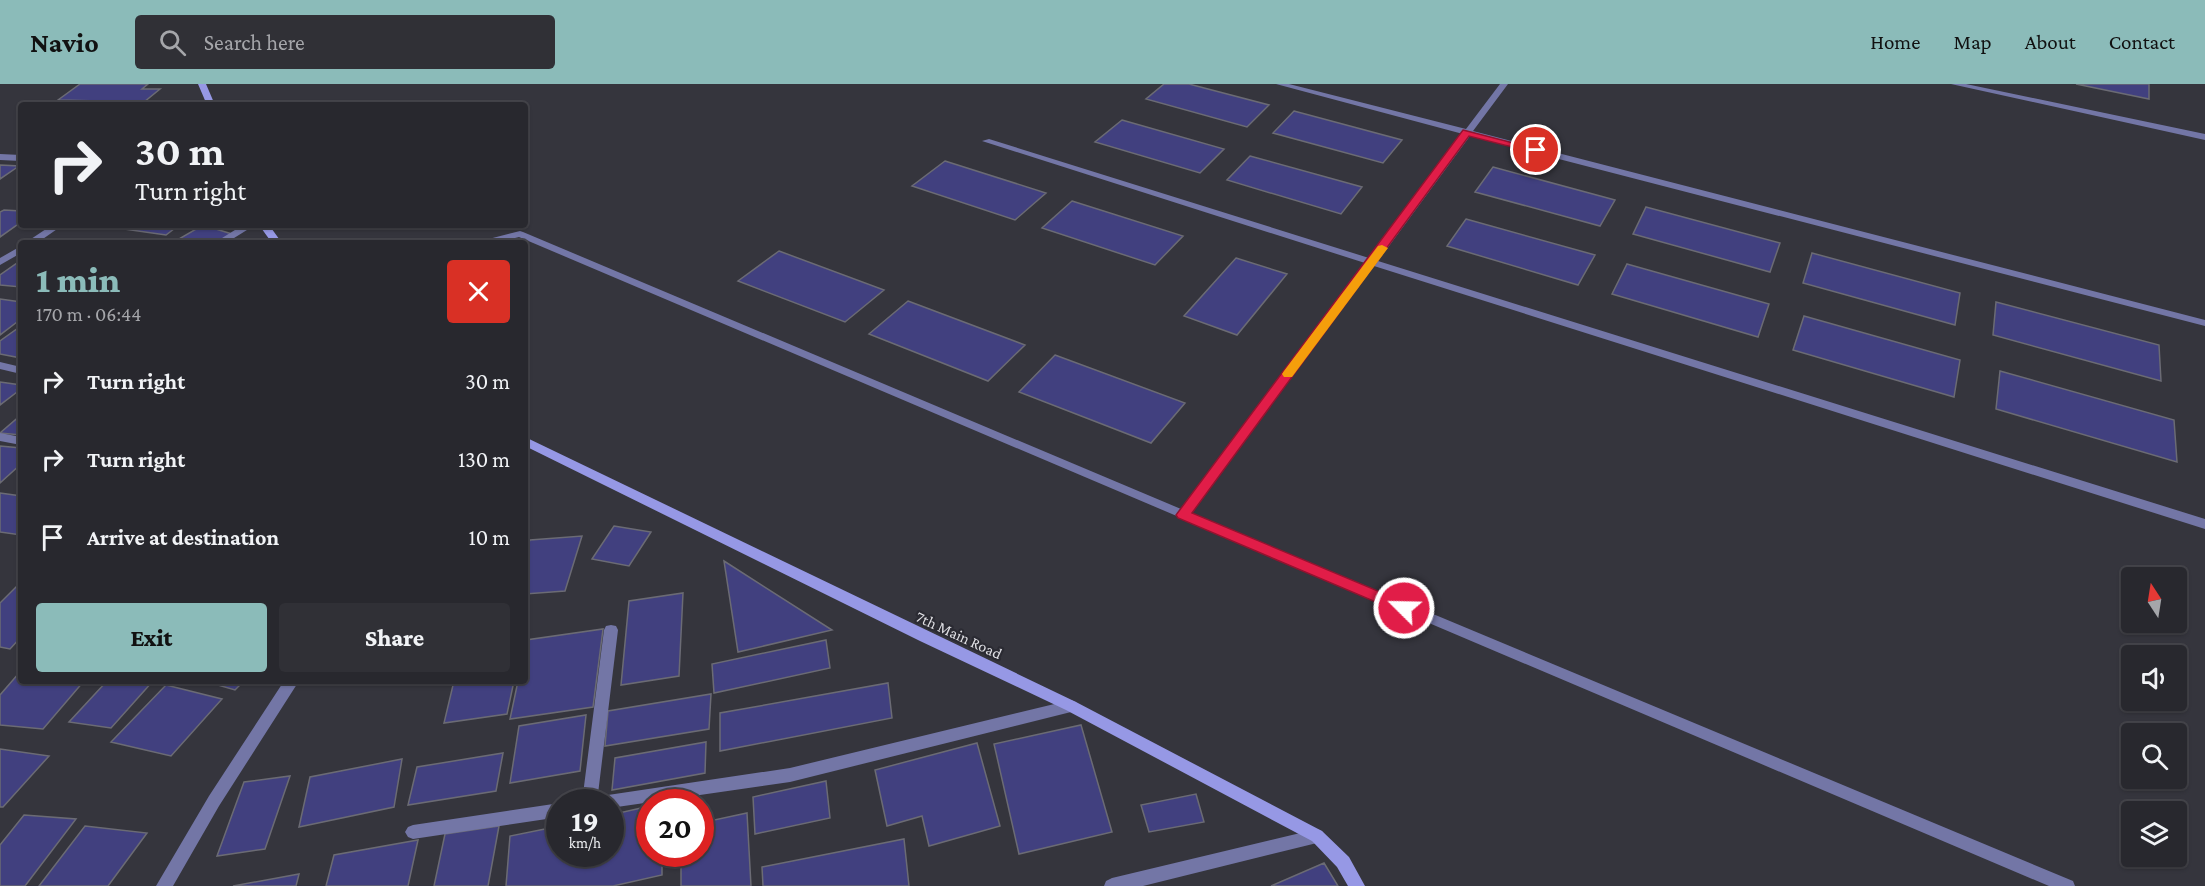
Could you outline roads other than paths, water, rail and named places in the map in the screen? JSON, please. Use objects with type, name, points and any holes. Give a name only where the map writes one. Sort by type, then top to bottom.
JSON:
[{"type":"street","points":[[202,84],[210,102]]},
{"type":"street","points":[[1280,84],[2205,323]]},
{"type":"street","points":[[1183,515],[1504,84]]},
{"type":"street","points":[[1955,84],[2205,137]]},
{"type":"street","points":[[986,141],[2205,524]]},
{"type":"street","points":[[0,157],[18,158]]},
{"type":"street","points":[[35,240],[53,228]]},
{"type":"street","points":[[224,240],[245,228]]},
{"type":"street","points":[[496,240],[520,234],[2067,886]]},
{"type":"street","points":[[0,262],[18,251]]},
{"type":"street","points":[[0,365],[18,369]]},
{"type":"street","points":[[0,437],[18,440]]},
{"type":"street","name":"7th Main Road","points":[[528,442],[883,617],[1071,706],[1317,836],[1343,862],[1357,886]]},
{"type":"street","points":[[591,789],[611,630]]},
{"type":"street","points":[[164,886],[214,801],[290,684]]},
{"type":"street","points":[[624,800],[790,775],[1071,706]]},
{"type":"street","points":[[413,832],[546,812]]},
{"type":"street","points":[[1112,886],[1317,836]]}]
